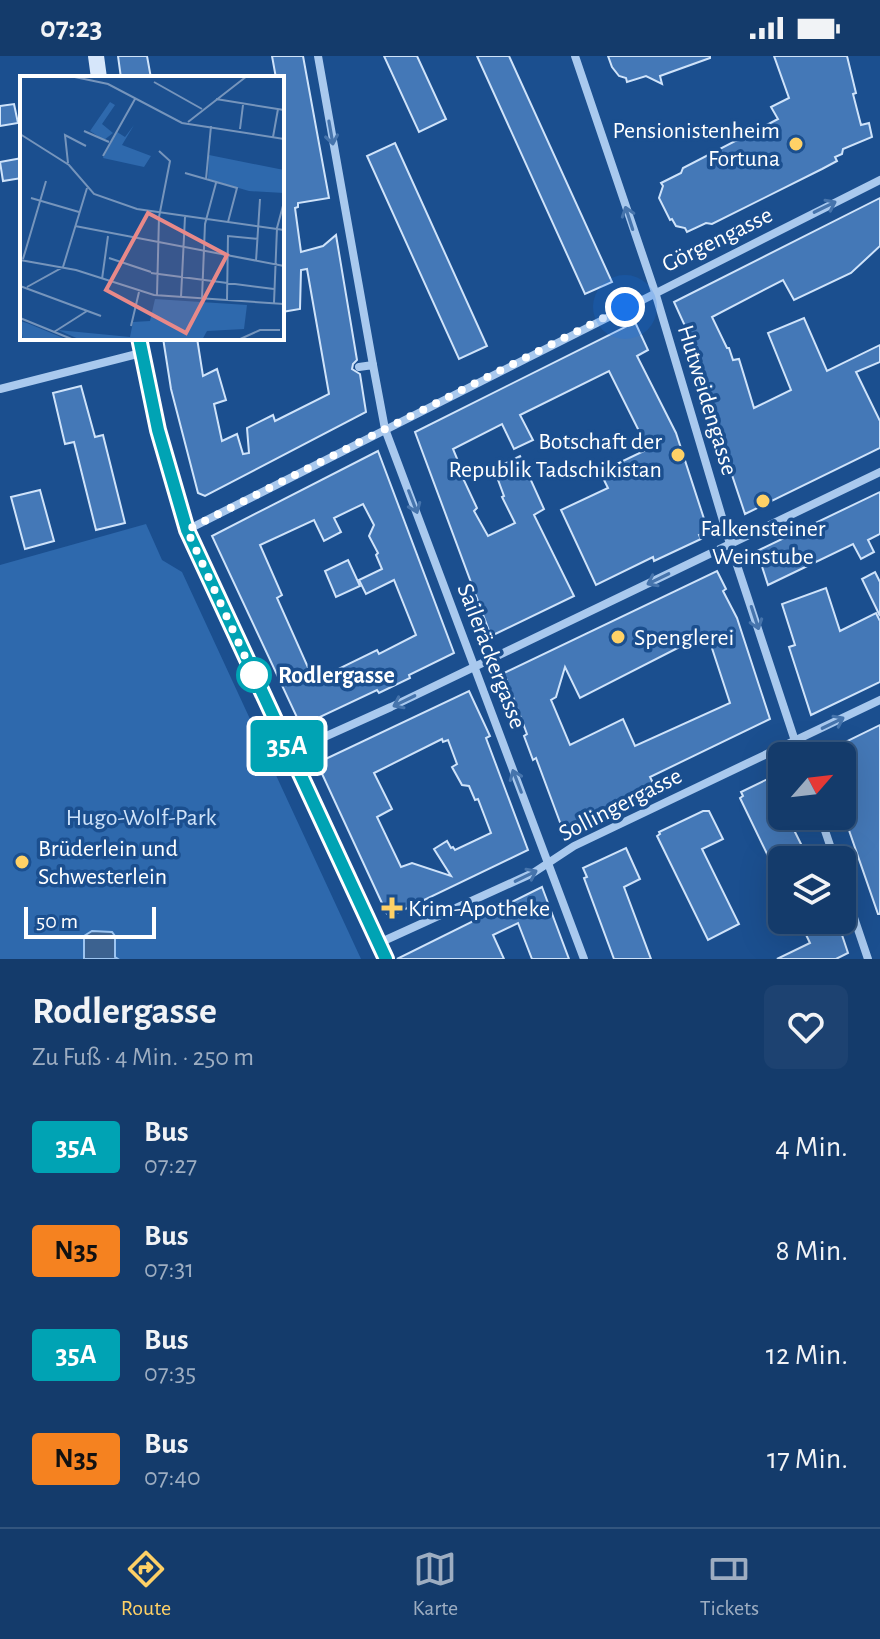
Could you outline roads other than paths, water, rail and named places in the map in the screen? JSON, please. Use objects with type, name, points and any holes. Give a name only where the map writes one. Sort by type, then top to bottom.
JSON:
[{"type":"main road","points":[[96,56],[99,76]]},
{"type":"main road","points":[[140,346],[158,430],[187,530],[382,951]]},
{"type":"street","name":"Saileräckergasse","points":[[318,56],[385,429],[584,959]]},
{"type":"street","name":"Hutweidengasse","points":[[575,56],[655,292],[730,544],[795,741]]},
{"type":"street","name":"Görgengasse","points":[[187,530],[880,180]]},
{"type":"street","points":[[0,389],[140,346]]},
{"type":"street","points":[[359,367],[373,365]]},
{"type":"street","points":[[290,752],[475,667],[880,472]]},
{"type":"street","name":"Sollingergasse","points":[[382,951],[548,864],[574,846],[880,700]]},
{"type":"street","points":[[856,923],[868,959]]},
{"type":"place","name":"Pensionistenheim Fortuna","points":[[796,144]]},
{"type":"place","name":"Botschaft der Republik Tadschikistan","points":[[678,455]]},
{"type":"place","name":"Falkensteiner Weinstube","points":[[763,501]]},
{"type":"place","name":"Spenglerei","points":[[618,637]]},
{"type":"place","name":"Rodlergasse","points":[[254,675]]},
{"type":"place","name":"Brüderlein und Schwesterlein","points":[[22,862]]},
{"type":"place","name":"Krim-Apotheke","points":[[392,908]]},
{"type":"park label","name":"Hugo-Wolf-Park","points":[[141,817]]}]
